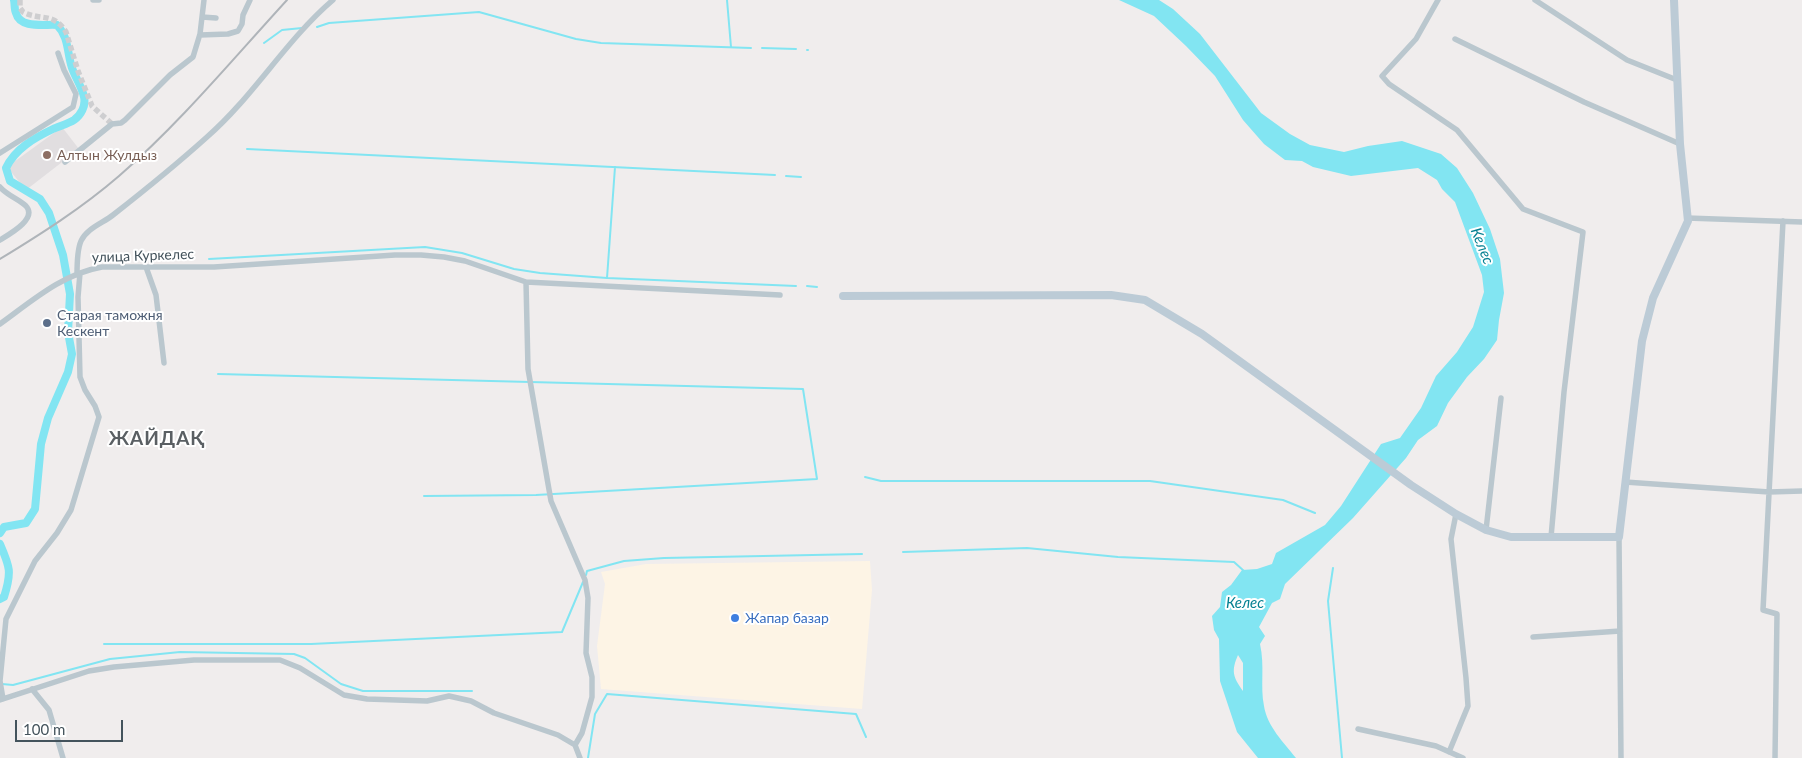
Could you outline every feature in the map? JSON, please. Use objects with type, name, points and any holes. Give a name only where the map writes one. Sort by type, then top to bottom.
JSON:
[{"type":"street","points":[[93,0],[99,0]]},
{"type":"street","points":[[65,162],[112,124],[121,123],[125,120],[170,75],[191,60],[200,35],[204,0]]},
{"type":"street","points":[[200,35],[238,32],[250,0]]},
{"type":"street","points":[[333,0],[310,20],[291,45],[209,136],[122,208],[86,234],[81,240],[78,274],[80,377],[99,417],[71,510],[57,533],[35,561],[6,619],[1,684],[2,700],[32,688],[89,671],[114,666],[194,660],[280,660],[300,668],[344,695],[367,699],[427,700],[449,696],[471,701],[494,713],[558,735],[575,745],[580,758]]},
{"type":"street","points":[[1438,0],[1416,39],[1382,76],[1389,84],[1457,130],[1523,209],[1583,232],[1564,392],[1551,537]]},
{"type":"street","points":[[1535,0],[1626,60],[1677,80]]},
{"type":"street","points":[[1621,758],[1619,537],[1642,341],[1653,298],[1688,221],[1680,144],[1674,0]]},
{"type":"street","points":[[202,17],[216,18]]},
{"type":"street","points":[[1455,39],[1584,102],[1680,144]]},
{"type":"street","points":[[0,153],[74,107],[76,94],[58,53]]},
{"type":"street","points":[[0,187],[12,198],[26,206],[28,215],[25,222],[0,240]]},
{"type":"street","points":[[1688,218],[1802,222]]},
{"type":"street","points":[[1775,758],[1777,614],[1763,610],[1783,221]]},
{"type":"street","name":"улица Куркелес","points":[[0,324],[56,284],[78,274],[102,267],[214,267],[421,255],[464,261],[526,282],[780,295]]},
{"type":"street","points":[[146,267],[156,295],[164,364]]},
{"type":"street","points":[[526,282],[528,369],[551,501],[585,580],[588,598],[586,653],[592,677],[592,696],[582,733],[575,745]]},
{"type":"street","points":[[843,296],[1111,294],[1146,300],[1202,334],[1411,485],[1456,514],[1486,530],[1511,537],[1619,537]]},
{"type":"street","points":[[1486,530],[1500,398]]},
{"type":"street","points":[[1625,482],[1769,492],[1802,492]]},
{"type":"street","points":[[1449,752],[1468,706],[1451,539],[1456,514]]},
{"type":"street","points":[[1533,637],[1620,631]]},
{"type":"street","points":[[32,688],[49,710],[63,758]]},
{"type":"street","points":[[1358,729],[1436,746],[1463,758]]},
{"type":"shaded area","name":"Алтын Жулдыз","points":[[62,127],[79,149],[26,190],[7,167]]},
{"type":"shaded area","name":"Жапар базар","points":[[870,561],[872,590],[862,709],[601,689],[597,646],[605,584],[601,572],[646,564]]},
{"type":"water","name":"Келес","points":[[1119,0],[1159,0],[1173,9],[1200,34],[1261,113],[1290,134],[1310,145],[1344,152],[1402,141],[1441,154],[1457,168],[1473,193],[1490,229],[1500,259],[1504,293],[1497,340],[1448,403],[1437,426],[1418,440],[1406,458],[1353,518],[1285,584],[1280,599],[1272,603],[1259,627],[1265,636],[1260,644],[1263,698],[1266,713],[1277,734],[1296,758],[1258,758],[1237,732],[1220,681],[1219,639],[1214,630],[1212,616],[1220,607],[1222,592],[1231,585],[1242,570],[1257,569],[1272,564],[1276,553],[1325,525],[1341,506],[1381,444],[1400,438],[1421,408],[1436,376],[1457,352],[1473,327],[1484,292],[1482,275],[1455,202],[1442,189],[1437,180],[1418,168],[1351,176],[1313,167],[1302,161],[1285,160],[1264,144],[1243,120],[1215,76],[1154,16]],"holes":[[[1238,655],[1243,663],[1243,691],[1234,674],[1234,665]]]},
{"type":"waterway","points":[[0,533],[4,527],[26,523],[35,509],[41,444],[48,418],[68,372],[72,354],[68,332],[70,294],[63,255],[49,213],[40,199],[10,181],[6,168],[14,155],[32,140],[77,118],[84,104],[82,90],[72,68],[66,40],[61,30],[57,25],[34,25],[22,21],[18,18],[15,11],[14,0]]},
{"type":"waterway","points":[[727,0],[731,47]]},
{"type":"waterway","points":[[317,27],[329,23],[479,12],[576,39],[601,43],[751,48]]},
{"type":"waterway","points":[[264,43],[282,30],[302,28]]},
{"type":"waterway","points":[[762,48],[796,49]]},
{"type":"waterway","points":[[247,149],[775,175]]},
{"type":"waterway","points":[[209,259],[425,247],[462,253],[514,269],[607,278],[615,167]]},
{"type":"waterway","points":[[786,176],[801,177]]},
{"type":"waterway","points":[[607,278],[796,286]]},
{"type":"waterway","points":[[807,286],[817,287]]},
{"type":"waterway","points":[[218,374],[803,389],[817,479],[536,495],[424,496]]},
{"type":"waterway","points":[[865,477],[881,481],[1150,481],[1283,500],[1315,513]]},
{"type":"waterway","points":[[0,544],[9,570],[4,597],[0,599]]},
{"type":"waterway","points":[[903,552],[1027,548],[1118,557],[1234,562],[1244,571]]},
{"type":"waterway","points":[[586,575],[587,571],[624,561],[664,558],[862,554]]},
{"type":"waterway","points":[[1333,568],[1328,601],[1342,758]]},
{"type":"waterway","points":[[104,644],[311,644],[562,632],[583,582]]},
{"type":"waterway","points":[[2,684],[13,685],[110,659],[180,652],[294,654],[305,658],[341,684],[363,691],[472,691]]},
{"type":"waterway","points":[[588,758],[595,714],[607,694],[856,714],[866,737]]},
{"type":"tunnel","points":[[20,0],[20,8],[23,12],[29,15],[52,19],[66,32],[78,71],[92,106],[112,124]]},
{"type":"railway","points":[[0,259],[61,220],[119,176],[163,135],[287,0]]},
{"type":"place","name":"Алтын Жулдыз","points":[[47,155]]},
{"type":"place","name":"Старая таможня Кескент","points":[[47,323]]},
{"type":"place","name":"Жапар базар","points":[[735,618]]},
{"type":"district","name":"ЖАЙДАҚ","points":[[157,439]]}]
